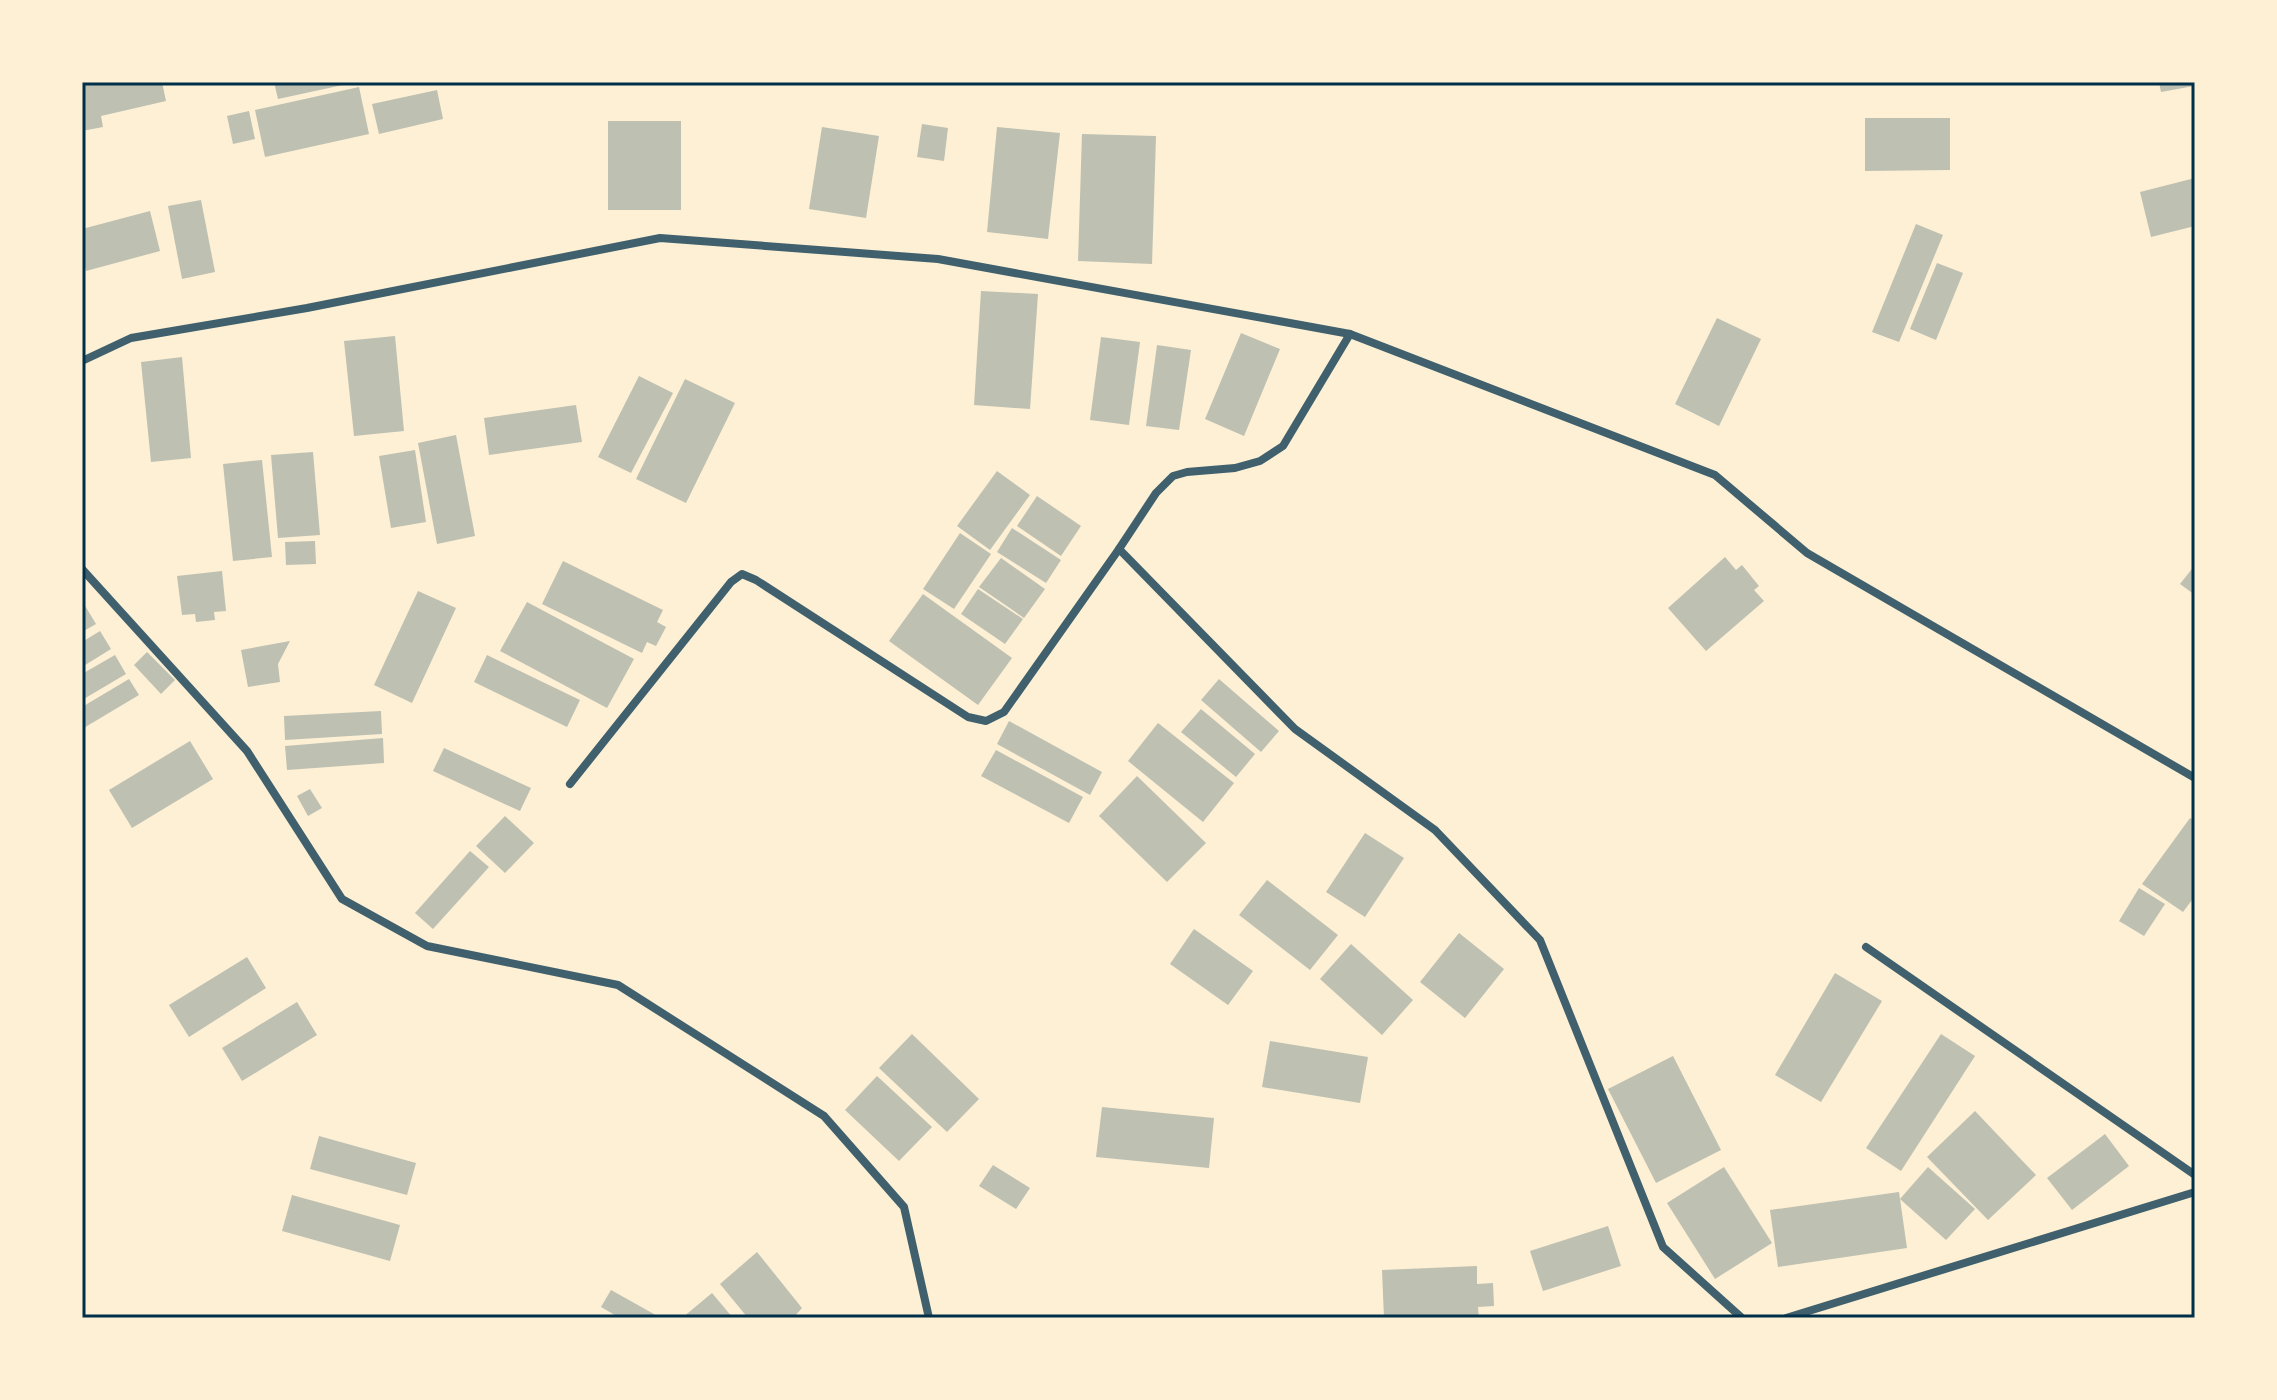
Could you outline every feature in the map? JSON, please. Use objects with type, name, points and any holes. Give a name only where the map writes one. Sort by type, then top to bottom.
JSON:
[{"type":"street","points":[[82,361],[131,338],[307,308],[660,238],[938,259],[1350,334],[1715,475],[1807,553],[2195,778]]},
{"type":"street","points":[[570,784],[731,582],[742,574],[756,580],[968,717],[986,721],[1004,712],[1156,493],[1173,476],[1235,468],[1260,461],[1283,446],[1350,334]]},
{"type":"street","points":[[1119,549],[1295,729],[1435,830],[1540,940],[1663,1247],[1742,1318]]},
{"type":"street","points":[[82,569],[247,751],[342,899],[427,946],[618,985],[824,1116],[904,1207],[929,1318]]},
{"type":"street","points":[[1866,947],[2195,1175]]},
{"type":"street","points":[[1786,1318],[2195,1192]]},
{"type":"building","points":[[82,82],[162,82],[166,101],[101,116],[103,127],[82,131]]},
{"type":"building","points":[[274,82],[351,82],[352,83],[278,99]]},
{"type":"building","points":[[2159,82],[2194,82],[2194,86],[2161,92]]},
{"type":"building","points":[[359,87],[369,134],[265,157],[255,110]]},
{"type":"building","points":[[437,90],[443,119],[379,134],[372,104]]},
{"type":"building","points":[[249,111],[255,139],[233,144],[227,116]]},
{"type":"building","points":[[1865,118],[1950,118],[1950,170],[1865,171]]},
{"type":"building","points":[[608,121],[681,121],[681,210],[608,210]]},
{"type":"building","points":[[922,124],[948,128],[944,161],[917,157]]},
{"type":"building","points":[[822,127],[879,136],[866,218],[809,209]]},
{"type":"building","points":[[997,127],[1060,133],[1048,239],[987,232]]},
{"type":"building","points":[[1082,134],[1156,136],[1152,264],[1078,261]]},
{"type":"building","points":[[2195,178],[2195,226],[2151,237],[2140,192]]},
{"type":"building","points":[[201,200],[215,272],[182,279],[168,206]]},
{"type":"building","points":[[150,211],[160,251],[86,271],[82,257],[82,229]]},
{"type":"building","points":[[1916,224],[1943,235],[1899,342],[1872,332]]},
{"type":"building","points":[[1937,263],[1963,273],[1936,340],[1910,329]]},
{"type":"building","points":[[981,291],[1038,294],[1030,409],[974,405]]},
{"type":"building","points":[[1717,318],[1761,339],[1719,426],[1675,404]]},
{"type":"building","points":[[1241,333],[1280,349],[1244,436],[1205,419]]},
{"type":"building","points":[[395,336],[404,431],[354,436],[344,341]]},
{"type":"building","points":[[1101,337],[1140,342],[1129,425],[1090,420]]},
{"type":"building","points":[[1157,345],[1191,350],[1179,430],[1146,426]]},
{"type":"building","points":[[182,357],[191,458],[151,462],[141,362]]},
{"type":"building","points":[[639,376],[673,393],[631,473],[598,457]]},
{"type":"building","points":[[685,379],[735,403],[686,503],[636,479]]},
{"type":"building","points":[[576,405],[582,442],[489,455],[484,418]]},
{"type":"building","points":[[456,435],[475,536],[437,544],[418,443]]},
{"type":"building","points":[[415,450],[426,522],[391,528],[379,456]]},
{"type":"building","points":[[313,452],[320,535],[278,538],[271,455]]},
{"type":"building","points":[[262,460],[272,557],[233,561],[223,464]]},
{"type":"building","points":[[997,471],[1030,495],[990,550],[957,526]]},
{"type":"building","points":[[1037,496],[1081,526],[1061,556],[1017,526]]},
{"type":"building","points":[[1012,528],[1061,560],[1046,583],[997,552]]},
{"type":"building","points":[[960,533],[991,554],[954,609],[923,589]]},
{"type":"building","points":[[315,541],[316,564],[286,565],[285,542]]},
{"type":"building","points":[[1725,557],[1736,570],[1742,565],[1759,586],[1754,590],[1764,601],[1706,651],[1668,608]]},
{"type":"building","points":[[1001,558],[1045,589],[1024,618],[979,587]]},
{"type":"building","points":[[563,561],[663,610],[657,622],[666,627],[656,646],[647,642],[642,653],[542,604]]},
{"type":"building","points":[[2195,565],[2195,595],[2180,584]]},
{"type":"building","points":[[222,571],[226,611],[214,612],[215,620],[196,622],[195,614],[182,615],[177,576]]},
{"type":"building","points":[[978,589],[1023,619],[1005,644],[961,614]]},
{"type":"building","points":[[418,591],[456,608],[412,703],[374,685]]},
{"type":"building","points":[[923,594],[1012,658],[978,705],[889,641]]},
{"type":"building","points":[[527,602],[634,659],[607,708],[500,651]]},
{"type":"building","points":[[82,605],[96,624],[82,632]]},
{"type":"building","points":[[100,631],[111,649],[82,667],[82,642]]},
{"type":"building","points":[[290,641],[278,664],[280,682],[248,687],[241,650]]},
{"type":"building","points":[[147,652],[175,680],[161,694],[134,665]]},
{"type":"building","points":[[115,655],[126,674],[82,700],[82,674]]},
{"type":"building","points":[[487,655],[580,700],[567,727],[474,682]]},
{"type":"building","points":[[129,679],[139,695],[82,729],[82,707]]},
{"type":"building","points":[[1219,679],[1279,731],[1261,752],[1201,700]]},
{"type":"building","points":[[1201,709],[1255,754],[1236,777],[1181,732]]},
{"type":"building","points":[[381,711],[382,734],[285,740],[284,716]]},
{"type":"building","points":[[1009,721],[1102,772],[1090,795],[997,744]]},
{"type":"building","points":[[1158,723],[1234,783],[1203,822],[1128,761]]},
{"type":"building","points":[[383,738],[384,763],[287,770],[285,746]]},
{"type":"building","points":[[190,741],[213,779],[132,828],[109,790]]},
{"type":"building","points":[[444,748],[531,788],[520,811],[433,771]]},
{"type":"building","points":[[996,750],[1083,797],[1069,823],[981,776]]},
{"type":"building","points":[[1137,776],[1206,843],[1167,882],[1099,816]]},
{"type":"building","points":[[310,789],[322,808],[308,816],[297,796]]},
{"type":"building","points":[[505,816],[534,843],[505,873],[476,846]]},
{"type":"building","points":[[2190,818],[2195,821],[2195,896],[2183,912],[2142,884]]},
{"type":"building","points":[[1365,833],[1404,858],[1365,917],[1326,892]]},
{"type":"building","points":[[470,851],[489,867],[433,929],[415,913]]},
{"type":"building","points":[[1267,880],[1338,935],[1310,970],[1239,915]]},
{"type":"building","points":[[2139,888],[2165,904],[2144,936],[2119,921]]},
{"type":"building","points":[[1194,929],[1253,971],[1228,1005],[1170,964]]},
{"type":"building","points":[[1459,933],[1504,969],[1465,1018],[1420,982]]},
{"type":"building","points":[[1351,944],[1413,1000],[1382,1035],[1320,979]]},
{"type":"building","points":[[247,957],[266,988],[189,1037],[169,1005]]},
{"type":"building","points":[[1835,973],[1882,1001],[1821,1102],[1775,1075]]},
{"type":"building","points":[[297,1002],[317,1035],[242,1081],[222,1048]]},
{"type":"building","points":[[912,1034],[979,1099],[947,1132],[879,1068]]},
{"type":"building","points":[[1941,1034],[1975,1056],[1901,1171],[1866,1148]]},
{"type":"building","points":[[1270,1041],[1368,1057],[1360,1103],[1262,1087]]},
{"type":"building","points":[[1673,1056],[1721,1150],[1656,1183],[1608,1089]]},
{"type":"building","points":[[877,1076],[932,1127],[899,1161],[845,1110]]},
{"type":"building","points":[[1102,1107],[1214,1118],[1209,1168],[1096,1157]]},
{"type":"building","points":[[1975,1111],[2036,1175],[1988,1220],[1927,1157]]},
{"type":"building","points":[[2105,1134],[2129,1166],[2072,1210],[2047,1178]]},
{"type":"building","points":[[319,1136],[416,1163],[407,1195],[310,1169]]},
{"type":"building","points":[[993,1165],[1030,1188],[1016,1209],[979,1186]]},
{"type":"building","points":[[1724,1167],[1772,1243],[1715,1279],[1667,1203]]},
{"type":"building","points":[[1928,1167],[1975,1209],[1946,1240],[1900,1199]]},
{"type":"building","points":[[1899,1192],[1907,1248],[1778,1267],[1770,1210]]},
{"type":"building","points":[[292,1195],[400,1225],[390,1261],[282,1231]]},
{"type":"building","points":[[1608,1226],[1621,1266],[1543,1291],[1530,1251]]},
{"type":"building","points":[[757,1252],[802,1308],[793,1318],[748,1318],[720,1284]]},
{"type":"building","points":[[1477,1266],[1477,1284],[1493,1283],[1494,1306],[1478,1307],[1479,1318],[1384,1318],[1382,1270]]},
{"type":"building","points":[[611,1290],[661,1318],[620,1318],[601,1307]]},
{"type":"building","points":[[712,1293],[733,1318],[682,1318]]}]
